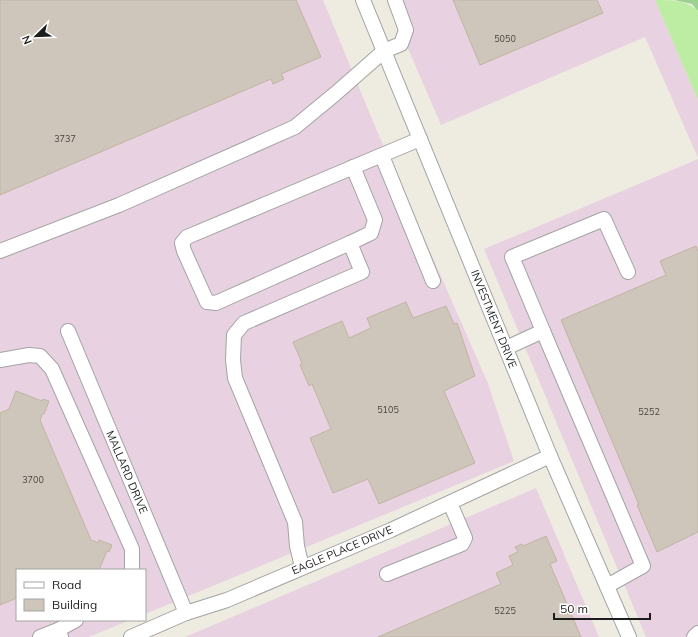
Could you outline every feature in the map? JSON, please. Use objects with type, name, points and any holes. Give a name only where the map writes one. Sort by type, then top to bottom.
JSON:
[{"type":"street","name":"INVESTMENT DRIVE","points":[[363,0],[550,456],[629,637]]},
{"type":"street","points":[[0,251],[119,205],[295,126],[335,94],[384,51],[401,44],[406,30],[395,0]]},
{"type":"street","points":[[353,167],[375,220],[371,233],[216,303],[207,302],[184,251],[182,242],[187,237],[353,167],[382,156],[420,139]]},
{"type":"street","points":[[382,156],[433,281]]},
{"type":"street","points":[[607,586],[643,566],[512,257],[604,219],[628,272]]},
{"type":"street","points":[[302,567],[297,546],[295,522],[235,378],[233,360],[234,335],[244,323],[362,272],[350,243]]},
{"type":"street","name":"MALLARD DRIVE","points":[[68,331],[186,613]]},
{"type":"street","points":[[506,348],[543,331]]},
{"type":"street","points":[[0,360],[29,355],[40,356],[52,369],[132,549],[132,569]]},
{"type":"street","name":"EAGLE PLACE DRIVE","points":[[131,637],[186,613],[227,600],[391,530],[550,456]]},
{"type":"street","points":[[387,574],[462,544],[465,538],[450,503]]},
{"type":"street","points":[[40,637],[60,633],[75,621]]},
{"type":"street","points":[[694,637],[698,633]]},
{"type":"shaded area","points":[[0,0],[323,0],[377,131],[487,381],[514,461],[146,614],[146,569],[16,569],[16,621],[128,621],[89,637],[0,637]]},
{"type":"shaded area","points":[[387,0],[655,0],[698,100],[698,158],[645,37],[441,125]]},
{"type":"shaded area","points":[[698,159],[698,637],[646,637],[484,249]]},
{"type":"shaded area","points":[[536,488],[599,637],[185,637]]},
{"type":"green space","points":[[655,0],[684,3],[694,7],[698,11],[698,100]]},
{"type":"green space","points":[[674,0],[698,0],[698,11],[692,4]]},
{"type":"building","points":[[0,0],[296,0],[321,57],[281,74],[284,79],[273,84],[271,79],[0,195]]},
{"type":"building","points":[[453,0],[597,0],[603,13],[480,65]]},
{"type":"building","points":[[696,246],[698,252],[698,532],[657,552],[637,505],[639,505],[561,320],[666,275],[660,261]]},
{"type":"building","points":[[406,302],[413,318],[446,306],[454,324],[457,323],[475,376],[444,391],[475,463],[379,504],[368,479],[333,493],[310,438],[331,429],[312,384],[309,386],[300,365],[302,363],[293,342],[342,321],[349,338],[371,328],[367,318]]},
{"type":"building","points":[[16,391],[42,401],[43,399],[49,401],[40,420],[91,540],[99,543],[99,540],[112,545],[109,552],[107,551],[99,569],[16,569],[16,598],[0,605],[0,413],[9,409]]},
{"type":"building","points":[[546,536],[557,561],[550,564],[581,637],[378,637],[501,584],[496,573],[513,565],[509,556],[518,552],[515,547],[522,544],[523,546]]}]
